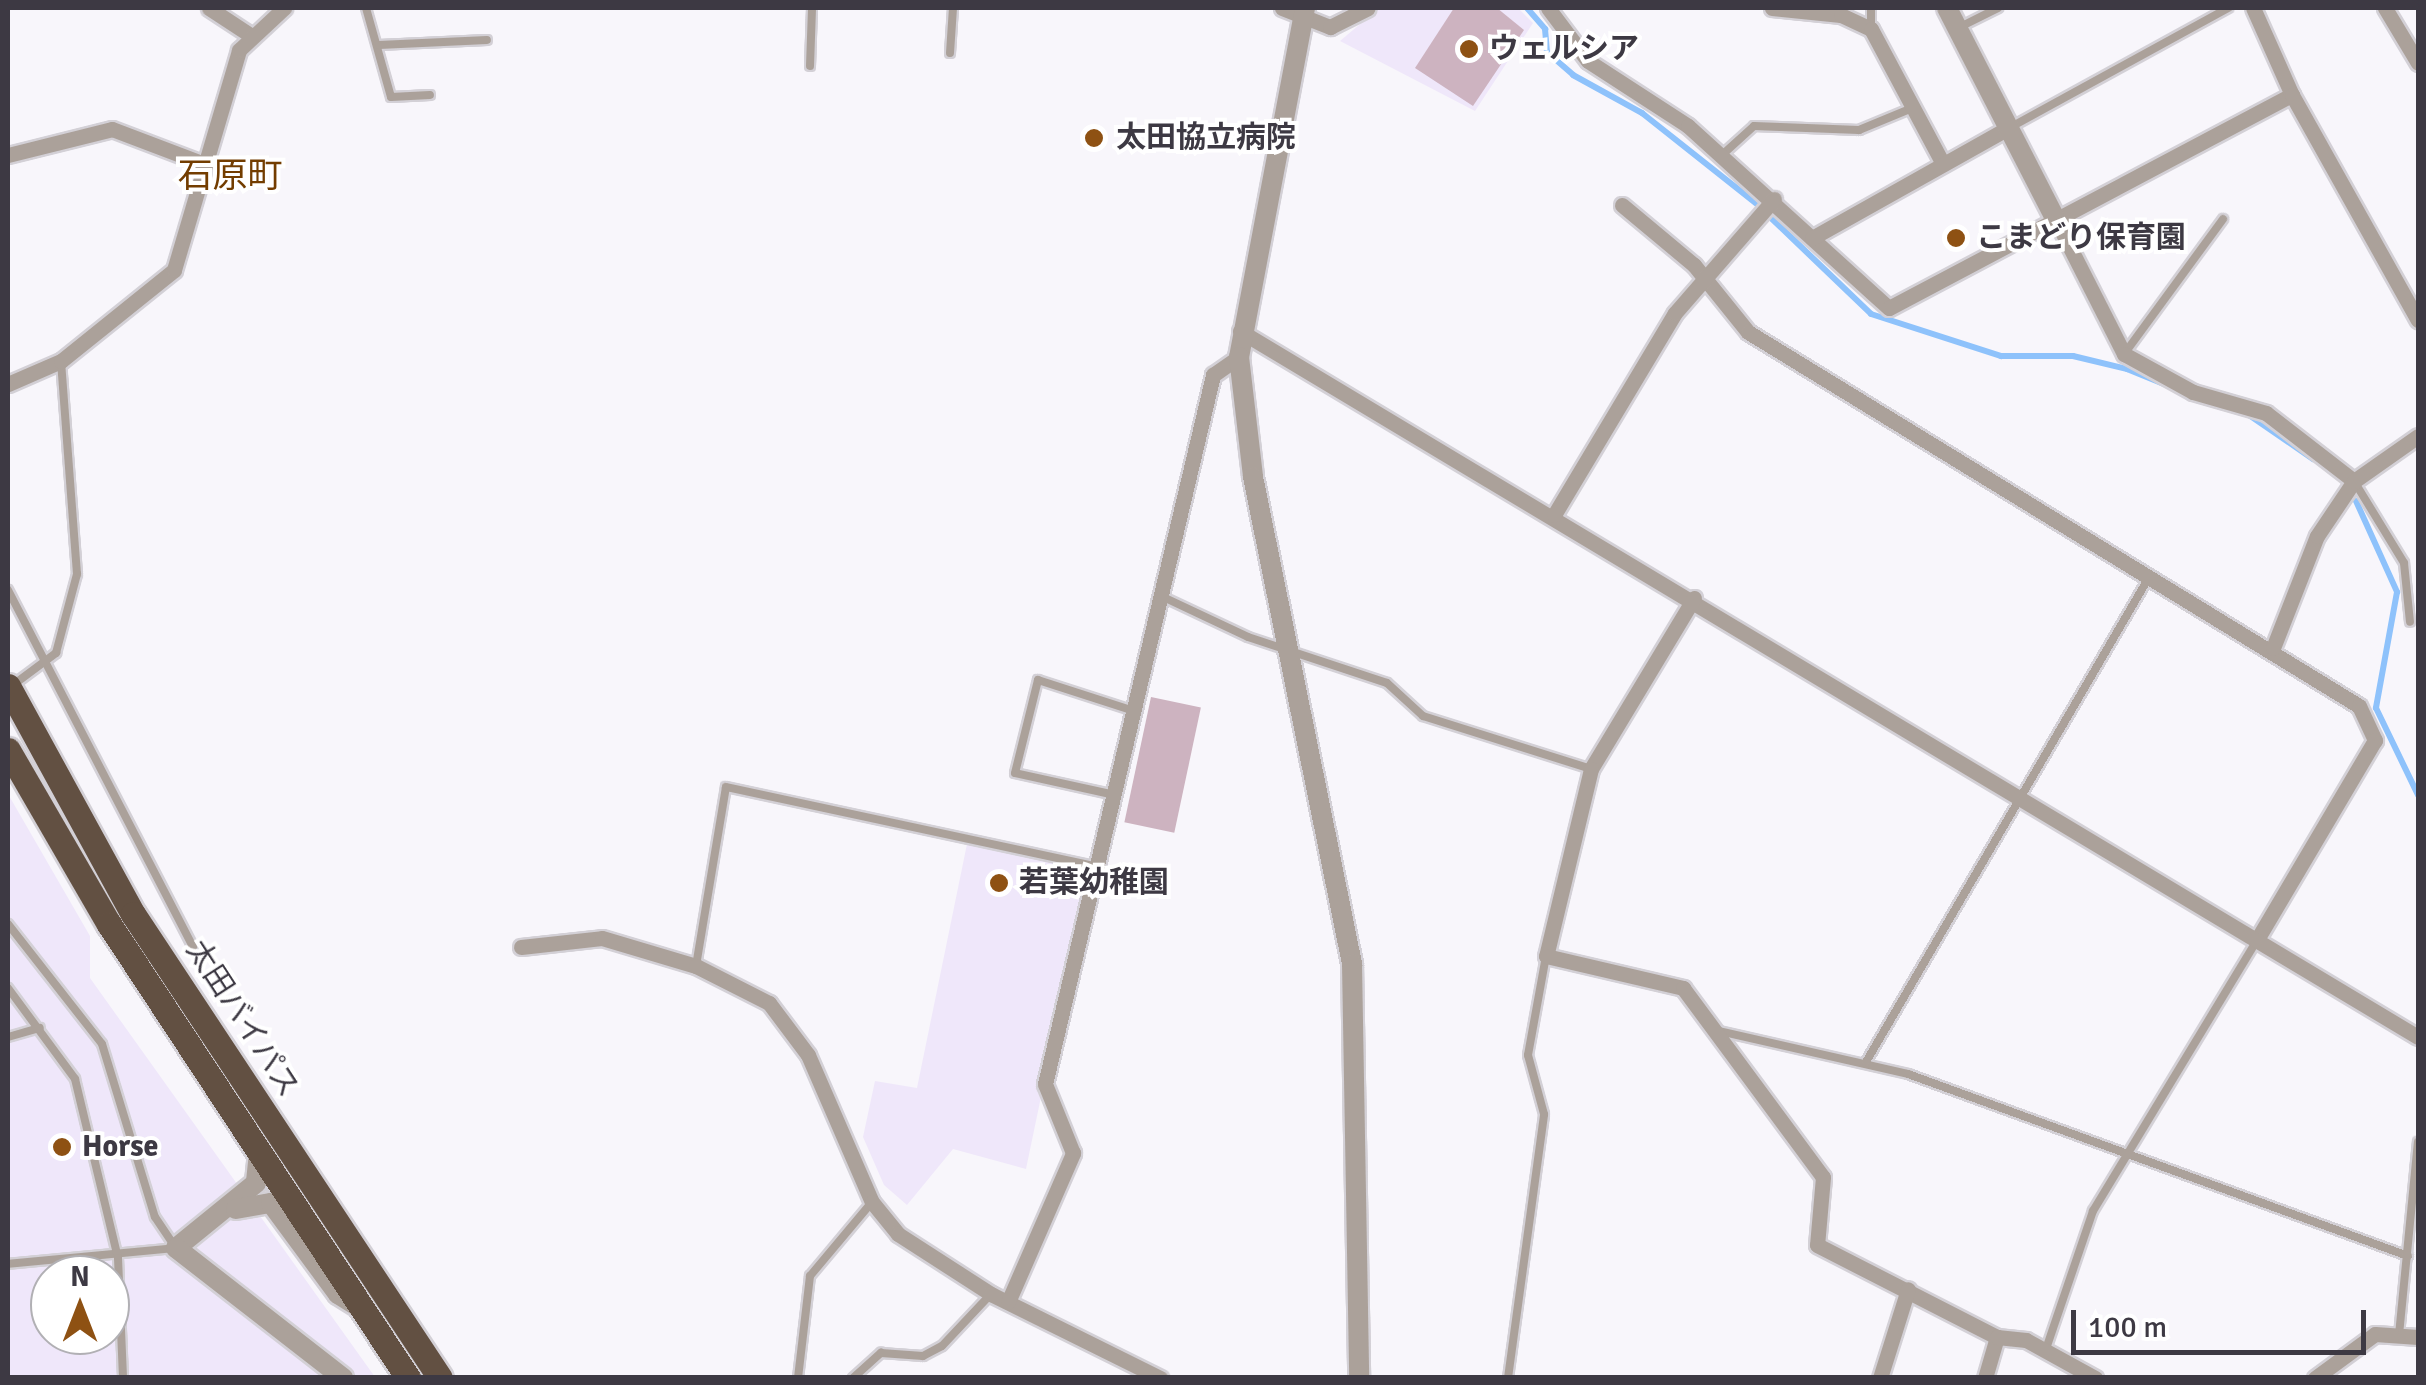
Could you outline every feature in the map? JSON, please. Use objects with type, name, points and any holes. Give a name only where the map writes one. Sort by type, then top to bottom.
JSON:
[{"type":"highway","name":"太田バイパス","points":[[8,686],[133,914],[440,1378]]},
{"type":"highway","name":"太田バイパス","points":[[8,750],[259,1153],[408,1378]]},
{"type":"street","points":[[210,8],[250,35]]},
{"type":"street","points":[[8,384],[61,361],[174,270],[199,162],[250,35],[284,8]]},
{"type":"street","points":[[1282,8],[1339,25],[1368,8]]},
{"type":"street","points":[[1772,8],[1841,15],[1871,28],[1916,106],[1943,164]]},
{"type":"street","points":[[1947,8],[2124,354],[2168,382],[2266,413],[2354,480]]},
{"type":"street","points":[[2253,8],[2292,95],[2418,320]]},
{"type":"street","points":[[2385,8],[2418,64]]},
{"type":"street","points":[[1557,10],[1588,60],[1722,155],[1889,308],[2054,216],[2292,95]]},
{"type":"street","points":[[1304,13],[1240,330],[1238,357],[1352,964],[1359,1378]]},
{"type":"street","points":[[1812,238],[2006,129]]},
{"type":"street","points":[[8,155],[112,130],[199,162]]},
{"type":"street","points":[[1554,515],[1700,280],[1774,199]]},
{"type":"street","points":[[1622,205],[1694,265],[1700,280],[1748,332],[2343,691],[2374,740],[2259,936]]},
{"type":"street","points":[[1240,330],[2259,936],[2418,1037]]},
{"type":"street","points":[[1008,1302],[1072,1153],[1045,1084],[1212,375],[1238,357]]},
{"type":"street","points":[[2273,648],[2317,536],[2354,480],[2418,436]]},
{"type":"street","points":[[1694,598],[1591,769],[1546,956],[1683,988],[1823,1177],[1817,1246],[1997,1337],[2046,1348],[2095,1378]]},
{"type":"street","points":[[521,947],[602,938],[696,966],[786,1020],[872,1202],[898,1234],[992,1294],[1160,1378]]},
{"type":"street","points":[[259,1153],[256,1183],[221,1216],[176,1248],[338,1376]]},
{"type":"street","points":[[221,1216],[258,1200],[271,1203],[338,1294],[363,1309]]},
{"type":"street","points":[[1880,1378],[1908,1289]]},
{"type":"street","points":[[1985,1378],[1997,1337]]},
{"type":"street","points":[[2315,1378],[2365,1338],[2418,1337]]},
{"type":"lane","points":[[366,8],[392,97],[430,95]]},
{"type":"lane","points":[[810,66],[812,8]]},
{"type":"lane","points":[[950,54],[953,8]]},
{"type":"lane","points":[[1871,8],[1871,28]]},
{"type":"lane","points":[[1958,28],[1998,8]]},
{"type":"lane","points":[[2006,129],[2228,8]]},
{"type":"lane","points":[[379,44],[486,40]]},
{"type":"lane","points":[[1722,155],[1754,126],[1858,130],[1916,106]]},
{"type":"lane","points":[[2124,354],[2222,220]]},
{"type":"lane","points":[[8,686],[45,667],[77,574],[61,361]]},
{"type":"lane","points":[[2354,480],[2404,563],[2410,622]]},
{"type":"lane","points":[[1866,1062],[2151,574]]},
{"type":"lane","points":[[8,590],[193,947]]},
{"type":"lane","points":[[1162,596],[1290,650],[1387,683],[1422,716],[1591,769]]},
{"type":"lane","points":[[1114,795],[1015,774],[1038,680],[1134,711]]},
{"type":"lane","points":[[696,966],[726,787],[1098,866]]},
{"type":"lane","points":[[8,924],[102,1044],[155,1217],[176,1248],[130,1256]]},
{"type":"lane","points":[[2046,1348],[2093,1211],[2135,1154],[2259,936]]},
{"type":"lane","points":[[1508,1378],[1544,1114],[1528,1055],[1546,956]]},
{"type":"lane","points":[[8,988],[75,1079],[117,1255]]},
{"type":"lane","points":[[8,1038],[40,1028]]},
{"type":"lane","points":[[1714,1030],[1866,1062],[2135,1154],[2408,1256]]},
{"type":"lane","points":[[2400,1335],[2418,1142]]},
{"type":"lane","points":[[798,1378],[810,1276],[872,1202]]},
{"type":"lane","points":[[853,1378],[881,1353],[923,1356],[942,1346],[992,1294]]},
{"type":"shaded area","points":[[1379,8],[1518,8],[1533,23],[1475,111],[1340,41]]},
{"type":"shaded area","points":[[8,794],[90,936],[90,978],[375,1377],[8,1377]]},
{"type":"shaded area","points":[[967,844],[1088,871],[1026,1169],[953,1149],[907,1205],[884,1185],[863,1137],[875,1081],[917,1088]]},
{"type":"building","name":"ウェルシア","points":[[1454,8],[1497,8],[1524,30],[1473,106],[1415,68]]},
{"type":"building","points":[[1151,697],[1201,708],[1174,833],[1124,822]]},
{"type":"waterway","points":[[1527,8],[1545,29],[1547,52],[1573,75],[1642,113],[1758,205]]},
{"type":"waterway","points":[[1770,217],[1871,314],[2001,356],[2073,356],[2127,369],[2218,406]]},
{"type":"waterway","points":[[2249,415],[2313,459]]},
{"type":"waterway","points":[[2356,501],[2397,592],[2376,708],[2418,795]]},
{"type":"place","name":"ウェルシア","points":[[1469,49]]},
{"type":"place","name":"太田協立病院","points":[[1094,138]]},
{"type":"place","name":"こまどり保育園","points":[[1956,238]]},
{"type":"place","name":"若葉幼稚園","points":[[999,883]]},
{"type":"place","name":"Horse","points":[[62,1147]]},
{"type":"district","name":"石原町","points":[[230,176]]}]
